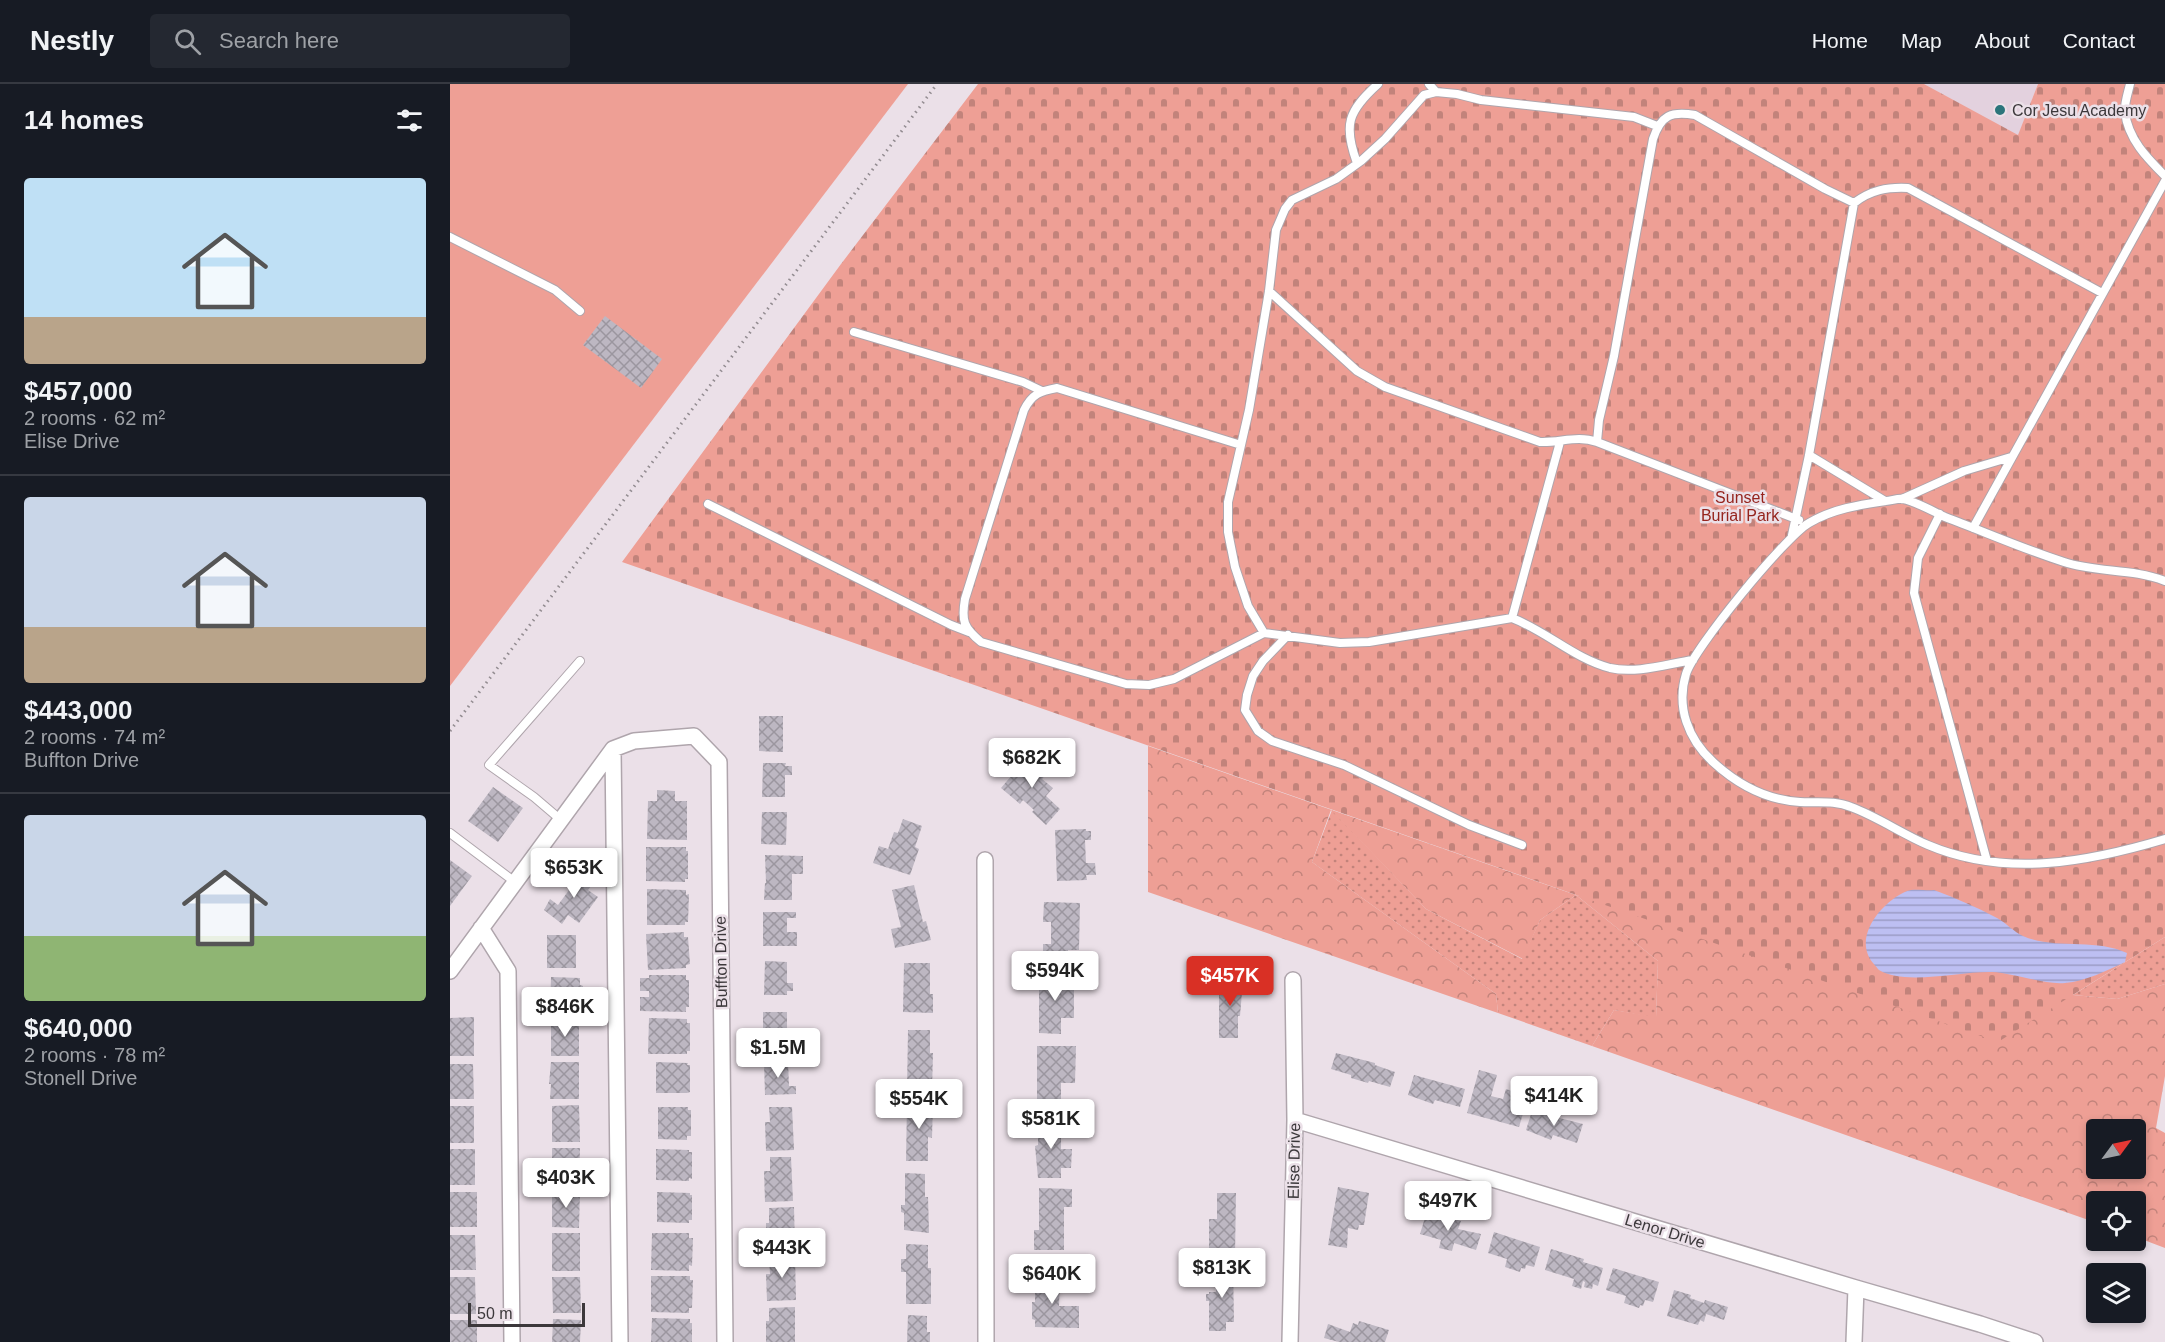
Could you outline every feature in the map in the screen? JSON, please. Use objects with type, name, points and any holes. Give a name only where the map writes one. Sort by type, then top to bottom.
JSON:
[{"type":"street","name":"Buffton Drive","points":[[613,749],[634,741],[694,736],[719,762],[725,1342]]},
{"type":"street","points":[[450,971],[613,749]]},
{"type":"street","points":[[613,749],[620,1342]]},
{"type":"street","points":[[985,860],[986,1342]]},
{"type":"street","points":[[481,928],[508,971],[512,1342]]},
{"type":"street","name":"Elise Drive","points":[[1290,1342],[1295,1120],[1293,980]]},
{"type":"street","name":"Lenor Drive","points":[[1295,1120],[2035,1342]]},
{"type":"street","points":[[1854,1342],[1856,1288]]},
{"type":"lane","points":[[1357,163],[1349,142],[1349,126],[1353,113],[1363,98],[1378,84]]},
{"type":"lane","points":[[1429,84],[1436,92]]},
{"type":"lane","points":[[2130,84],[2125,111],[2131,136],[2148,159],[2165,176]]},
{"type":"lane","points":[[1264,633],[1248,606],[1235,567],[1228,532],[1228,502],[1241,445],[1269,291],[1276,230],[1285,209],[1292,200],[1336,179],[1357,163],[1385,139],[1424,95],[1436,92],[1480,100],[1634,117],[1658,126]]},
{"type":"lane","points":[[1597,441],[1599,420],[1614,356],[1653,139],[1658,126],[1669,116],[1679,112],[1695,115],[1854,203]]},
{"type":"lane","points":[[1973,528],[2165,181]]},
{"type":"lane","points":[[1792,535],[1809,455],[1854,203],[1867,193],[1889,187],[1908,188],[2102,293]]},
{"type":"lane","points":[[450,237],[555,290],[580,311]]},
{"type":"lane","points":[[1269,291],[1357,371],[1385,387],[1539,442],[1560,442],[1584,437],[1597,441],[1796,519],[1809,522]]},
{"type":"lane","points":[[854,332],[1023,382],[1041,391]]},
{"type":"lane","points":[[969,632],[962,616],[965,599],[1029,399],[1041,391],[1057,388],[1241,445]]},
{"type":"lane","points":[[1512,618],[1560,442]]},
{"type":"lane","points":[[1809,455],[1885,501]]},
{"type":"lane","points":[[2011,457],[1965,471],[1902,499],[1835,511],[1809,522],[1792,535],[1724,616],[1693,660],[1686,673],[1683,700],[1686,726],[1697,746],[1712,762],[1733,779],[1756,792],[1797,802],[1832,802],[1849,806],[1929,845],[1962,857],[2036,864],[2081,861],[2165,839]]},
{"type":"lane","points":[[1902,499],[2067,563],[2097,569],[2127,571],[2165,581]]},
{"type":"lane","points":[[708,504],[969,632],[981,642],[1126,684],[1149,685],[1174,679],[1264,633],[1330,642],[1369,642],[1512,618],[1527,623],[1592,661],[1612,668],[1632,670],[1693,660]]},
{"type":"lane","points":[[1940,514],[1918,558],[1914,593],[1987,861]]},
{"type":"lane","points":[[1288,635],[1263,661],[1253,676],[1247,695],[1245,710],[1258,731],[1272,741],[1344,765],[1469,825],[1522,845]]},
{"type":"lane","points":[[561,819],[489,765],[580,661]]},
{"type":"lane","points":[[450,832],[515,882]]},
{"type":"path","points":[[450,731],[937,84]]},
{"type":"shaded area","name":"Cor Jesu Academy","points":[[1924,84],[2038,84],[2018,136]]},
{"type":"green space","points":[[450,84],[908,84],[450,686]]},
{"type":"green space","name":"Sunset Burial Park","points":[[978,84],[1924,84],[2018,135],[2038,84],[2165,84],[2165,937],[1998,1042],[622,562],[841,264]]},
{"type":"green space","points":[[1148,746],[1576,895],[1540,920],[1523,959],[1426,909],[1331,810],[1312,862],[1496,994],[1498,1013],[1148,892]]},
{"type":"green space","points":[[1332,810],[1426,909],[1522,959],[1540,920],[1576,895],[1658,961],[1656,1018],[1614,1010],[1592,1046],[1498,1013],[1496,994],[1312,862]]},
{"type":"green space","points":[[1576,895],[2073,995],[2117,999],[2165,984],[2165,1076],[2156,1128],[2165,1133],[2165,1248],[2146,1241],[2146,1191],[2086,1191],[2086,1219],[1592,1046],[1614,1010],[1656,1017],[1658,961]]},
{"type":"green space","points":[[2165,937],[2165,984],[2117,999],[2073,995]]},
{"type":"water","points":[[1913,890],[1934,890],[1997,918],[2023,936],[2048,942],[2115,949],[2127,953],[2125,962],[2088,978],[2065,983],[1992,972],[1903,977],[1879,970],[1867,953],[1866,943],[1872,922],[1879,912],[1897,896]]},
{"type":"building","points":[[605,316],[662,359],[641,388],[583,345]]},
{"type":"building","points":[[759,716],[783,716],[783,752],[759,751]]},
{"type":"building","points":[[1029,755],[1048,772],[1042,779],[1053,788],[1046,796],[1060,809],[1046,825],[1023,800],[1020,804],[1001,788]]},
{"type":"building","points":[[763,763],[786,763],[785,766],[792,766],[792,775],[785,775],[785,797],[762,797]]},
{"type":"building","points":[[493,787],[523,808],[498,842],[468,821]]},
{"type":"building","points":[[657,790],[675,791],[675,801],[687,801],[687,840],[647,839],[648,801],[657,801]]},
{"type":"building","points":[[762,812],[787,812],[786,845],[761,844]]},
{"type":"building","points":[[903,819],[922,826],[915,847],[919,849],[910,875],[873,863],[879,846],[888,849],[894,832],[898,833]]},
{"type":"building","points":[[1086,829],[1086,831],[1091,831],[1091,840],[1085,840],[1086,863],[1095,863],[1096,875],[1086,875],[1087,880],[1057,881],[1055,830]]},
{"type":"building","points":[[646,847],[686,847],[688,879],[685,879],[685,882],[646,881]]},
{"type":"building","points":[[765,855],[803,856],[803,874],[792,874],[792,900],[764,900]]},
{"type":"building","points":[[450,860],[472,876],[450,906]]},
{"type":"building","points":[[576,867],[595,881],[588,890],[598,897],[579,923],[568,915],[562,924],[544,910],[550,899],[558,905],[575,882],[567,877]]},
{"type":"building","points":[[914,885],[923,922],[926,921],[931,940],[895,948],[891,929],[901,927],[892,890]]},
{"type":"building","points":[[647,889],[686,890],[686,895],[689,894],[688,922],[685,922],[685,925],[647,925]]},
{"type":"building","points":[[1044,902],[1080,903],[1079,950],[1068,950],[1068,965],[1043,964],[1043,944],[1051,944],[1051,922],[1043,922]]},
{"type":"building","points":[[763,912],[796,912],[796,918],[787,918],[787,932],[797,932],[797,946],[763,946]]},
{"type":"building","points":[[684,932],[684,937],[688,937],[690,964],[686,965],[686,968],[648,970],[646,934]]},
{"type":"building","points":[[547,935],[576,935],[576,968],[547,968]]},
{"type":"building","points":[[765,961],[787,962],[787,983],[793,983],[793,991],[787,991],[787,995],[764,995]]},
{"type":"building","points":[[904,963],[930,963],[930,994],[933,994],[933,1013],[903,1012]]},
{"type":"building","points":[[1039,974],[1074,975],[1074,1018],[1061,1018],[1061,1034],[1039,1033]]},
{"type":"building","points":[[649,975],[686,975],[686,980],[689,980],[689,1007],[686,1007],[686,1012],[640,1011],[640,997],[649,997],[649,991],[640,991],[640,978],[649,978]]},
{"type":"building","points":[[551,977],[580,978],[580,985],[583,986],[583,1004],[580,1004],[580,1012],[550,1012]]},
{"type":"building","points":[[1219,979],[1243,980],[1240,1016],[1238,1016],[1238,1038],[1219,1038]]},
{"type":"building","points":[[763,1012],[787,1012],[787,1045],[763,1045]]},
{"type":"building","points":[[474,1017],[474,1056],[450,1056],[450,1018]]},
{"type":"building","points":[[649,1018],[687,1019],[687,1023],[690,1023],[690,1051],[687,1051],[687,1054],[648,1054]]},
{"type":"building","points":[[551,1019],[579,1019],[579,1056],[551,1056]]},
{"type":"building","points":[[908,1030],[930,1030],[930,1053],[933,1053],[932,1090],[907,1089]]},
{"type":"building","points":[[1037,1046],[1076,1046],[1075,1083],[1061,1083],[1061,1106],[1037,1106]]},
{"type":"building","points":[[1336,1053],[1375,1063],[1375,1065],[1395,1072],[1390,1087],[1351,1078],[1351,1075],[1331,1069]]},
{"type":"building","points":[[788,1061],[789,1086],[796,1086],[796,1094],[765,1095],[764,1062]]},
{"type":"building","points":[[551,1062],[579,1062],[579,1099],[550,1099]]},
{"type":"building","points":[[656,1062],[688,1063],[687,1065],[690,1065],[690,1092],[656,1093]]},
{"type":"building","points":[[450,1064],[473,1064],[474,1099],[450,1099]]},
{"type":"building","points":[[1479,1070],[1497,1075],[1491,1096],[1503,1099],[1506,1089],[1524,1095],[1521,1106],[1525,1107],[1519,1127],[1467,1113]]},
{"type":"building","points":[[1414,1075],[1465,1089],[1460,1107],[1435,1100],[1433,1104],[1408,1095]]},
{"type":"building","points":[[907,1101],[933,1102],[932,1138],[928,1137],[928,1161],[906,1161]]},
{"type":"building","points":[[579,1105],[580,1142],[552,1142],[552,1106]]},
{"type":"building","points":[[450,1106],[474,1106],[474,1143],[450,1143]]},
{"type":"building","points":[[658,1107],[688,1107],[688,1110],[691,1110],[691,1136],[687,1136],[687,1140],[658,1139]]},
{"type":"building","points":[[769,1107],[792,1107],[794,1150],[766,1151],[765,1122],[770,1122]]},
{"type":"building","points":[[1532,1111],[1583,1124],[1577,1143],[1553,1135],[1551,1140],[1526,1130]]},
{"type":"building","points":[[1038,1118],[1061,1118],[1061,1149],[1072,1149],[1071,1168],[1061,1168],[1061,1178],[1038,1178],[1035,1146],[1038,1145]]},
{"type":"building","points":[[552,1148],[580,1148],[579,1184],[552,1184]]},
{"type":"building","points":[[450,1149],[475,1149],[475,1185],[450,1185]]},
{"type":"building","points":[[656,1149],[692,1152],[692,1179],[689,1178],[689,1181],[656,1180]]},
{"type":"building","points":[[770,1157],[791,1157],[793,1201],[765,1202],[764,1171],[770,1171]]},
{"type":"building","points":[[905,1173],[925,1174],[929,1233],[904,1230],[904,1213],[901,1212],[901,1205],[905,1205]]},
{"type":"building","points":[[1338,1187],[1369,1193],[1364,1225],[1359,1225],[1358,1230],[1348,1228],[1347,1248],[1328,1245]]},
{"type":"building","points":[[1039,1188],[1072,1189],[1072,1207],[1064,1207],[1064,1250],[1034,1250],[1034,1230],[1039,1230]]},
{"type":"building","points":[[552,1190],[580,1191],[579,1228],[552,1227]]},
{"type":"building","points":[[450,1192],[477,1192],[477,1227],[450,1227]]},
{"type":"building","points":[[657,1192],[690,1193],[692,1195],[692,1220],[689,1220],[689,1223],[657,1222]]},
{"type":"building","points":[[1217,1193],[1236,1193],[1235,1257],[1209,1256],[1209,1219],[1217,1219]]},
{"type":"building","points":[[794,1207],[795,1249],[766,1250],[766,1223],[769,1223],[769,1208]]},
{"type":"building","points":[[1427,1211],[1461,1221],[1458,1229],[1481,1234],[1476,1250],[1454,1243],[1452,1251],[1439,1248],[1441,1240],[1420,1234]]},
{"type":"building","points":[[1494,1232],[1540,1247],[1534,1267],[1526,1265],[1525,1269],[1521,1268],[1520,1272],[1505,1267],[1507,1259],[1488,1253]]},
{"type":"building","points":[[552,1233],[580,1233],[580,1271],[552,1271]]},
{"type":"building","points":[[652,1233],[689,1233],[689,1238],[693,1238],[692,1266],[689,1265],[689,1271],[651,1270]]},
{"type":"building","points":[[450,1235],[475,1235],[476,1270],[450,1270]]},
{"type":"building","points":[[906,1244],[928,1245],[928,1268],[931,1268],[931,1304],[906,1304],[906,1272],[901,1272],[901,1259],[906,1259]]},
{"type":"building","points":[[1551,1249],[1584,1259],[1583,1262],[1603,1268],[1598,1286],[1593,1284],[1592,1289],[1584,1287],[1585,1282],[1583,1281],[1581,1289],[1572,1286],[1574,1279],[1545,1270]]},
{"type":"building","points":[[795,1256],[796,1300],[767,1301],[766,1274],[770,1274],[769,1257]]},
{"type":"building","points":[[1216,1265],[1233,1265],[1234,1322],[1226,1322],[1226,1331],[1209,1331],[1209,1301],[1206,1301],[1206,1294],[1216,1292]]},
{"type":"building","points":[[1613,1268],[1659,1282],[1653,1302],[1645,1300],[1643,1306],[1640,1305],[1639,1308],[1624,1303],[1626,1296],[1606,1290]]},
{"type":"building","points":[[1035,1275],[1060,1275],[1059,1306],[1079,1306],[1079,1328],[1035,1327],[1035,1320],[1032,1319],[1032,1302],[1035,1302]]},
{"type":"building","points":[[651,1276],[690,1276],[690,1280],[693,1280],[692,1308],[689,1308],[689,1313],[651,1312]]},
{"type":"building","points":[[450,1277],[475,1277],[476,1314],[450,1314]]},
{"type":"building","points":[[552,1277],[580,1277],[581,1313],[553,1313]]},
{"type":"building","points":[[1674,1290],[1691,1295],[1690,1298],[1704,1303],[1705,1300],[1728,1307],[1724,1320],[1706,1314],[1704,1322],[1700,1320],[1698,1325],[1667,1316]]},
{"type":"building","points":[[795,1307],[795,1342],[766,1342],[766,1321],[769,1321],[769,1308]]},
{"type":"building","points":[[908,1315],[927,1316],[927,1332],[930,1332],[930,1342],[907,1342]]},
{"type":"building","points":[[652,1318],[690,1319],[692,1342],[651,1342]]},
{"type":"building","points":[[553,1319],[581,1320],[580,1342],[552,1342]]},
{"type":"building","points":[[450,1320],[477,1320],[477,1342],[450,1342]]},
{"type":"building","points":[[1359,1321],[1389,1330],[1385,1342],[1339,1342],[1324,1338],[1328,1324],[1350,1332],[1353,1323],[1358,1325]]},
{"type":"place","name":"Cor Jesu Academy","points":[[2000,110]]}]
